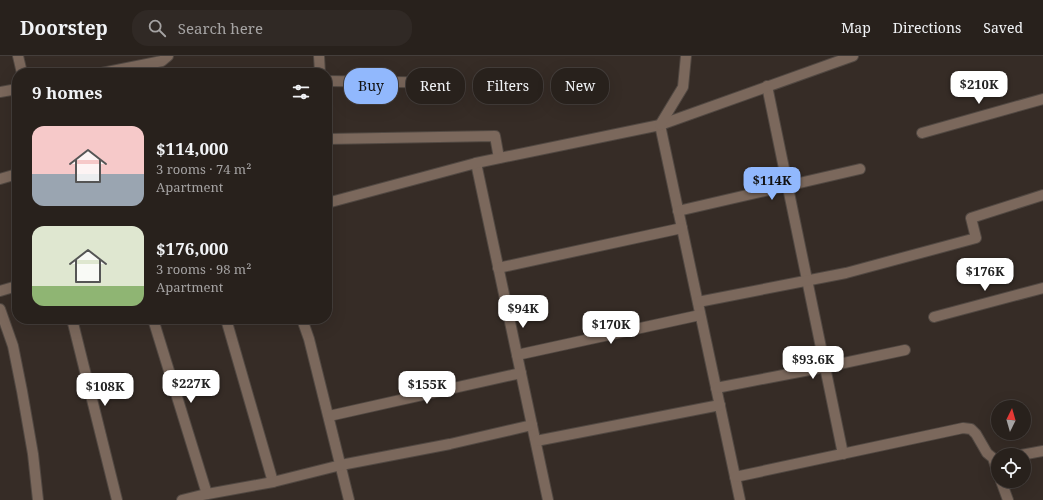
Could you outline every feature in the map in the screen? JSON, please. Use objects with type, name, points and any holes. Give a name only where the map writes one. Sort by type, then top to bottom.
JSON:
[{"type":"street","points":[[18,56],[21,68]]},
{"type":"street","points":[[127,68],[162,61],[168,56]]},
{"type":"street","points":[[319,56],[320,68]]},
{"type":"street","points":[[686,56],[683,87],[660,125],[740,500]]},
{"type":"street","points":[[332,202],[476,163],[660,125],[853,56]]},
{"type":"street","points":[[332,81],[406,82]]},
{"type":"street","points":[[767,86],[843,454]]},
{"type":"street","points":[[0,92],[12,90]]},
{"type":"street","points":[[922,133],[1043,99]]},
{"type":"street","points":[[332,139],[495,136],[499,158]]},
{"type":"street","points":[[476,163],[536,441],[545,499]]},
{"type":"street","points":[[678,211],[860,169]]},
{"type":"street","points":[[0,179],[12,175]]},
{"type":"street","points":[[698,302],[846,273],[976,238],[971,218],[1043,194]]},
{"type":"street","points":[[498,268],[682,228]]},
{"type":"street","points":[[0,291],[12,287]]},
{"type":"street","points":[[934,318],[1043,288]]},
{"type":"street","points":[[0,309],[13,346],[22,391],[38,500]]},
{"type":"street","points":[[517,355],[700,315]]},
{"type":"street","points":[[73,324],[117,500]]},
{"type":"street","points":[[155,324],[206,494]]},
{"type":"street","points":[[227,324],[273,482]]},
{"type":"street","points":[[304,324],[309,339],[349,500]]},
{"type":"street","points":[[716,388],[905,350]]},
{"type":"street","points":[[328,416],[521,373]]},
{"type":"street","points":[[536,441],[720,405]]},
{"type":"street","points":[[182,500],[206,494],[273,482],[341,465],[450,444],[532,425]]},
{"type":"street","points":[[735,477],[963,428],[970,429],[976,434],[987,453],[991,456]]},
{"type":"street","points":[[1031,453],[1043,451]]},
{"type":"street","points":[[1004,488],[1008,500]]}]
